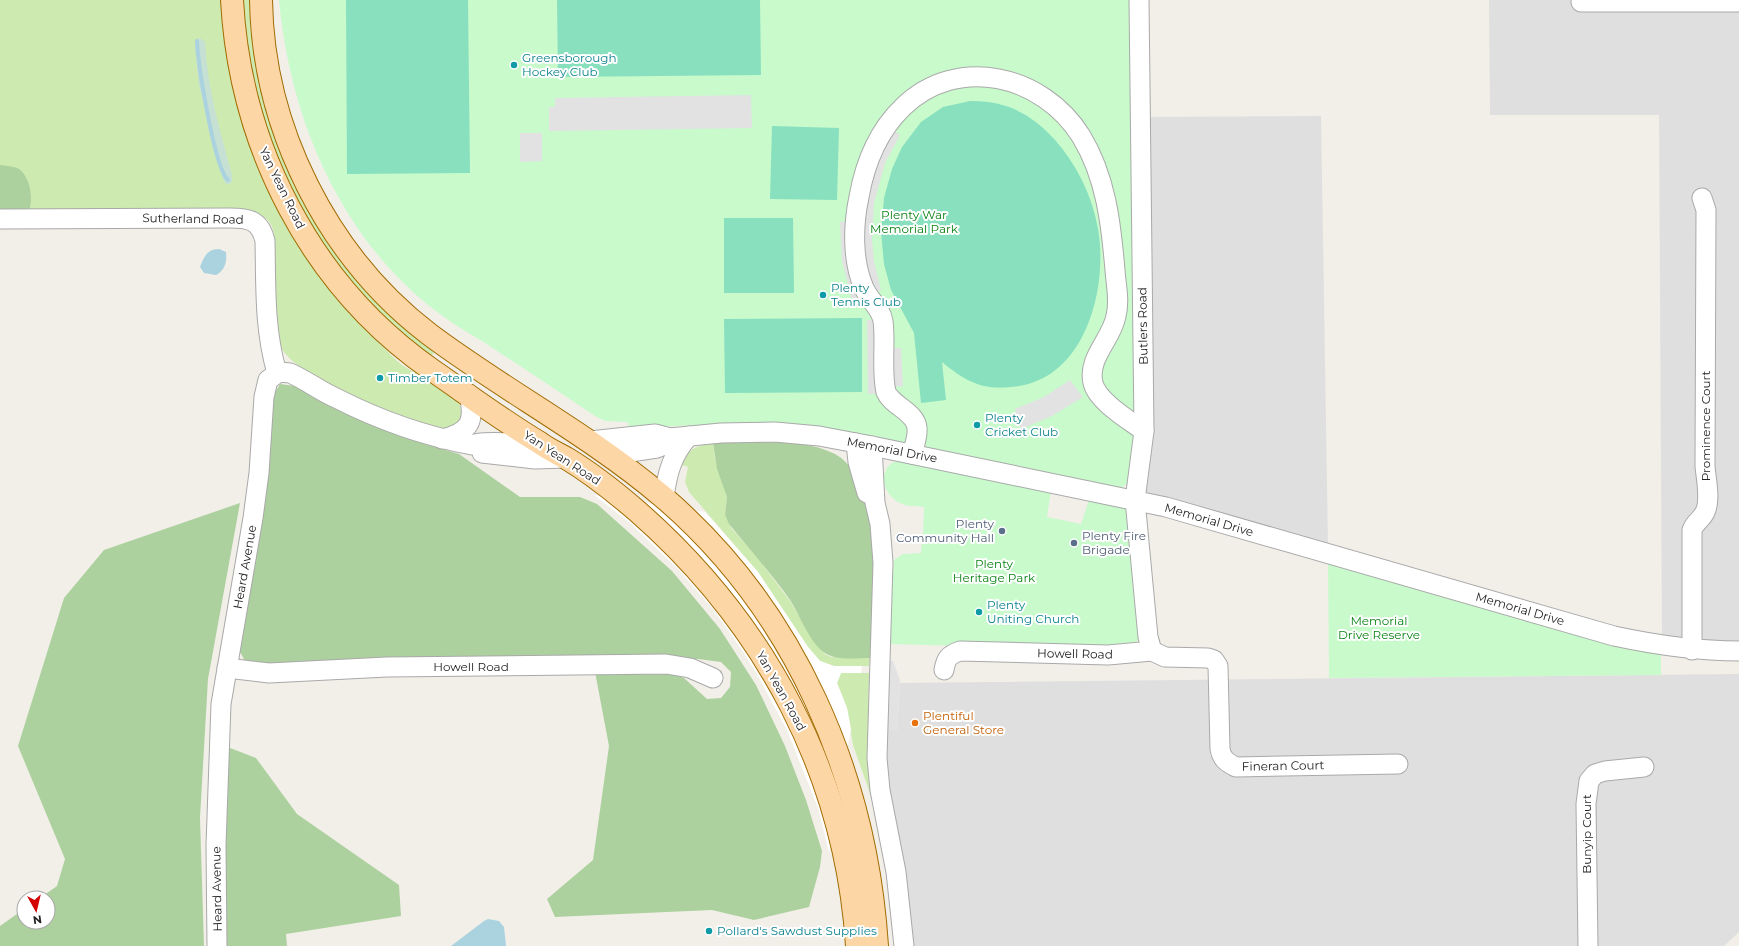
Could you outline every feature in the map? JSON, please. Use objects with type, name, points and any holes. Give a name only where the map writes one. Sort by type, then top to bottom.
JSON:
[{"type":"main road","name":"Yan Yean Road","points":[[232,0],[240,69],[253,122],[272,174],[294,218],[330,273],[371,318],[413,355],[540,444],[566,458],[635,510],[680,550],[734,614],[776,677],[807,737],[831,804],[848,875],[856,946]]},
{"type":"main road","name":"Yan Yean Road","points":[[261,0],[268,68],[275,100],[295,159],[325,218],[360,268],[400,309],[427,332],[458,355],[590,441],[664,498],[719,552],[757,600],[787,647],[821,711],[851,789],[866,848],[871,880],[877,946]]},
{"type":"main road","name":"Memorial Drive","points":[[540,444],[590,441]]},
{"type":"main road","points":[[566,458],[610,456]]},
{"type":"street","name":"Butlers Road","points":[[1139,0],[1144,431],[1135,500],[1148,637],[1152,651]]},
{"type":"street","points":[[1581,2],[1739,2]]},
{"type":"street","points":[[912,454],[917,436],[916,424],[910,416],[889,398],[886,392],[883,321],[878,308],[864,288],[860,276],[856,243],[858,199],[872,153],[883,131],[894,116],[909,101],[929,89],[964,78],[1000,78],[1029,88],[1046,99],[1064,115],[1077,131],[1086,147],[1097,170],[1106,202],[1118,298],[1115,322],[1094,364],[1093,384],[1105,401],[1144,431]]},
{"type":"street","name":"Prominence Court","points":[[1692,650],[1692,530],[1696,522],[1705,514],[1707,502],[1706,210],[1702,198]]},
{"type":"street","name":"Sutherland Road","points":[[0,219],[230,218],[250,220],[259,226],[263,232],[265,241],[268,333],[277,372]]},
{"type":"street","points":[[277,372],[290,372],[353,407],[390,422],[442,439],[472,446],[475,450],[484,454],[535,459],[566,458]]},
{"type":"street","name":"Heard Avenue","points":[[217,946],[216,845],[222,704],[253,518],[265,388],[270,377],[277,372]]},
{"type":"street","points":[[442,439],[457,434],[470,422],[472,413],[468,394]]},
{"type":"street","name":"Memorial Drive","points":[[590,441],[655,434],[670,438],[721,433],[775,432],[864,444],[1135,500],[1614,636],[1648,644],[1692,650],[1739,651]]},
{"type":"street","points":[[664,498],[666,480],[676,451],[689,436]]},
{"type":"street","name":"Memorial Drive","points":[[610,456],[657,448],[662,446],[670,438]]},
{"type":"street","points":[[472,446],[475,443],[486,441],[509,444],[540,444]]},
{"type":"street","points":[[864,444],[858,462],[866,492],[875,503],[881,530],[884,563],[876,758],[880,790],[896,872],[904,946]]},
{"type":"street","name":"Howell Road","points":[[944,670],[946,660],[951,654],[960,651],[1108,655],[1152,651],[1165,657],[1208,658],[1214,660]]},
{"type":"street","name":"Fineran Court","points":[[1214,660],[1218,666],[1219,672],[1220,749],[1222,756],[1227,763],[1236,766],[1398,764]]},
{"type":"street","name":"Howell Road","points":[[227,668],[269,672],[387,667],[666,664],[690,668],[713,678]]},
{"type":"street","name":"Bunyip Court","points":[[1588,946],[1586,804],[1589,781],[1595,774],[1604,771],[1644,767]]},
{"type":"shaded area","points":[[1489,0],[1739,0],[1739,644],[1662,638],[1659,115],[1490,115]]},
{"type":"shaded area","points":[[751,95],[752,128],[549,131],[549,107],[555,107],[555,98]]},
{"type":"shaded area","points":[[1321,116],[1328,546],[1151,496],[1146,491],[1147,117]]},
{"type":"shaded area","points":[[887,125],[900,135],[885,163],[874,203],[872,240],[874,261],[881,290],[852,300],[842,261],[840,222],[850,222]]},
{"type":"shaded area","points":[[520,133],[542,133],[542,161],[520,162]]},
{"type":"shaded area","points":[[888,319],[891,348],[901,348],[903,386],[892,387],[893,394],[868,394],[867,320]]},
{"type":"shaded area","points":[[1070,380],[1083,397],[1052,416],[1021,429],[1015,409],[1044,397]]},
{"type":"shaded area","points":[[887,661],[893,661],[900,680],[897,731],[883,731]]},
{"type":"shaded area","points":[[1739,674],[1739,932],[1724,946],[909,946],[887,797],[884,736],[888,731],[897,731],[900,683]]},
{"type":"green space","points":[[0,0],[222,0],[230,71],[248,139],[260,172],[292,235],[324,281],[364,328],[367,326],[392,356],[412,371],[444,386],[452,392],[458,400],[461,410],[459,423],[445,429],[440,428],[377,406],[326,383],[304,370],[288,356],[279,343],[274,316],[274,233],[267,219],[260,215],[252,212],[26,214],[31,194],[24,175],[19,170],[0,165]]},
{"type":"green space","points":[[242,0],[250,0],[255,56],[266,106],[387,310],[407,330],[410,328],[434,353],[430,358],[379,315],[313,234],[268,143],[248,57]]},
{"type":"green space","name":"Plenty War Memorial Park","points":[[279,0],[1132,0],[1136,436],[1130,482],[1119,489],[720,424],[629,428],[628,422],[605,421],[595,416],[444,317],[408,288],[377,254],[350,217],[328,177],[309,134],[295,90],[285,45]]},
{"type":"green space","points":[[346,0],[468,0],[470,173],[347,174]]},
{"type":"green space","points":[[557,0],[760,0],[761,75],[558,77]]},
{"type":"green space","points":[[200,38],[205,42],[211,92],[232,175],[232,182],[229,184],[226,184],[223,179],[199,85],[195,48],[196,40]]},
{"type":"green space","points":[[970,101],[995,103],[1017,110],[1027,116],[1055,140],[1077,170],[1088,192],[1098,229],[1100,252],[1099,276],[1095,301],[1088,325],[1077,347],[1061,365],[1042,378],[1019,386],[986,386],[969,381],[942,362],[946,400],[921,403],[914,333],[891,290],[884,264],[881,232],[884,198],[892,169],[902,147],[921,122],[943,107]]},
{"type":"green space","points":[[772,126],[839,128],[837,200],[770,199]]},
{"type":"green space","points":[[0,165],[17,168],[26,177],[31,194],[29,210],[0,214]]},
{"type":"green space","points":[[724,218],[793,218],[794,293],[724,293]]},
{"type":"green space","points":[[862,318],[862,392],[725,393],[724,319]]},
{"type":"green space","points":[[280,384],[295,386],[394,434],[459,454],[520,497],[580,497],[597,504],[672,571],[720,629],[756,685],[785,746],[806,800],[822,851],[820,867],[809,907],[754,920],[712,910],[555,917],[547,899],[593,860],[609,746],[595,672],[661,670],[684,678],[707,699],[721,698],[730,687],[731,672],[721,662],[698,659],[649,658],[269,666],[245,661],[238,648],[274,394]]},
{"type":"green space","points":[[713,443],[715,459],[727,497],[725,515],[732,529],[757,557],[790,601],[813,640],[825,654],[831,657],[870,658],[869,666],[834,666],[820,661],[808,647],[758,572],[689,492],[685,482],[688,467],[679,464],[693,449],[701,445]]},
{"type":"green space","points":[[713,443],[790,443],[813,446],[835,454],[851,469],[862,491],[869,518],[873,579],[870,658],[835,657],[830,656],[820,649],[810,636],[794,606],[783,590],[729,524],[725,515],[727,497],[717,469]]},
{"type":"green space","name":"Plenty Heritage Park","points":[[898,460],[1051,490],[1047,517],[1081,524],[1089,500],[1125,507],[1127,510],[1139,639],[1132,645],[1075,649],[891,644],[891,601],[894,560],[903,554],[921,553],[923,538],[924,507],[909,506],[900,503],[894,499],[885,487],[884,474],[891,463]]},
{"type":"green space","points":[[240,503],[208,679],[200,818],[204,946],[0,946],[0,926],[16,915],[16,930],[56,930],[56,890],[51,890],[57,886],[65,859],[18,746],[64,598],[104,550]]},
{"type":"green space","name":"Memorial Drive Reserve","points":[[1328,560],[1661,653],[1661,675],[1329,678]]},
{"type":"green space","points":[[841,673],[869,673],[868,738],[872,799],[853,745],[847,708],[837,683]]},
{"type":"green space","points":[[225,746],[256,758],[297,814],[399,885],[401,916],[286,934],[287,946],[223,946]]},
{"type":"water","points":[[219,249],[226,252],[226,262],[223,268],[216,275],[204,273],[200,267],[205,257],[212,250]]},
{"type":"water","points":[[488,919],[499,921],[504,927],[506,946],[451,946],[484,921]]},
{"type":"pier","points":[[594,495],[705,512],[758,572],[808,647],[820,661],[834,666],[862,666],[861,673],[841,673],[837,683],[847,708],[851,729],[829,852],[818,808],[787,730],[744,653],[713,609],[678,569],[629,522]]},
{"type":"waterway","points":[[197,41],[200,70],[212,137],[217,156],[228,180]]},
{"type":"place","name":"Greensborough Hockey Club","points":[[514,65]]},
{"type":"place","name":"Plenty Tennis Club","points":[[823,295]]},
{"type":"place","name":"Timber Totem","points":[[380,378]]},
{"type":"place","name":"Plenty Cricket Club","points":[[977,425]]},
{"type":"place","name":"Plenty Community Hall","points":[[1002,531]]},
{"type":"place","name":"Plenty Fire Brigade","points":[[1074,543]]},
{"type":"place","name":"Plenty Uniting Church","points":[[979,612]]},
{"type":"place","name":"Plentiful General Store","points":[[915,723]]},
{"type":"place","name":"Pollard's Sawdust Supplies","points":[[709,931]]}]
